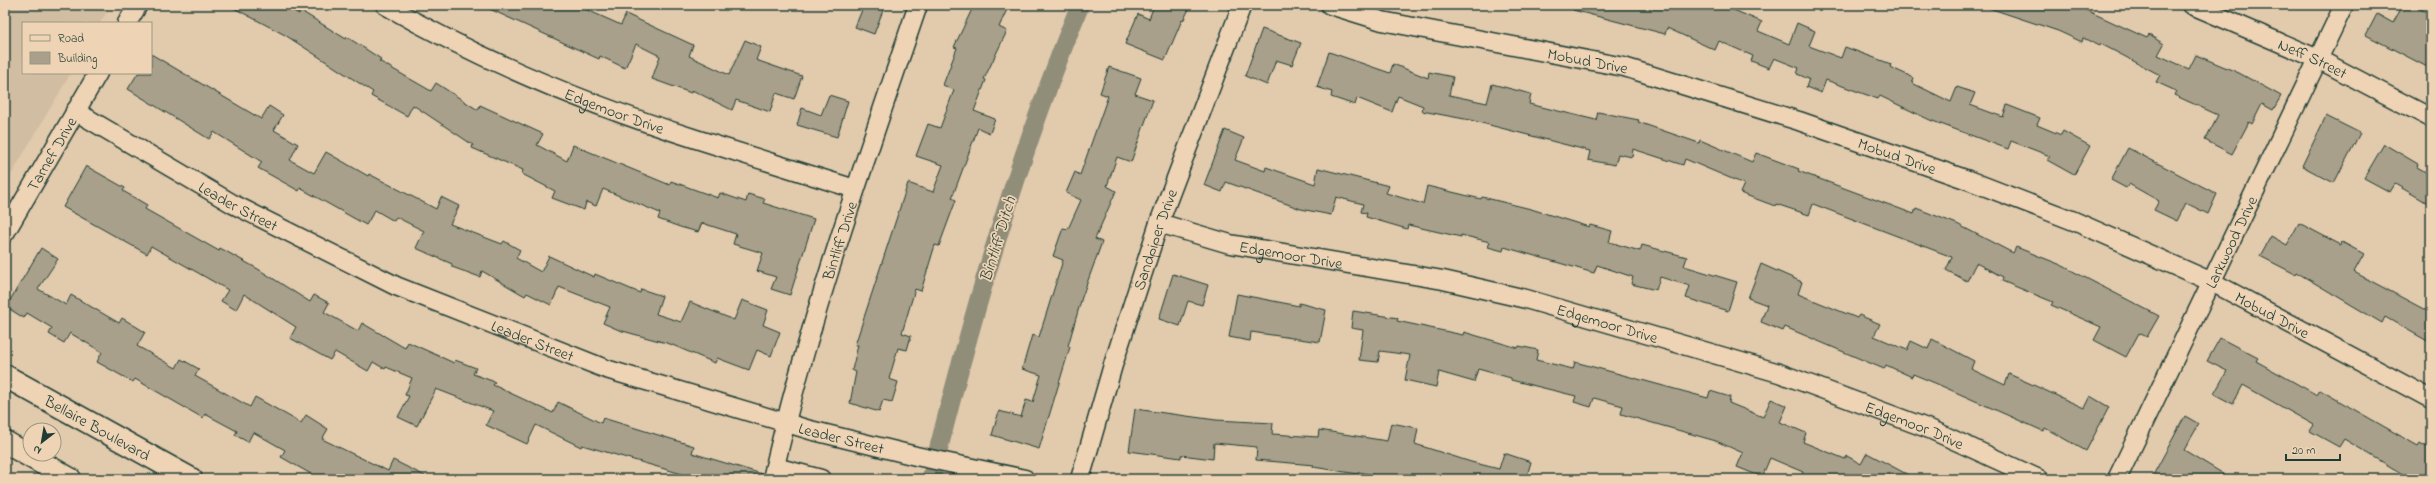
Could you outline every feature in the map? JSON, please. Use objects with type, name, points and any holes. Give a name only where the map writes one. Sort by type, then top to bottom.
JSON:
[{"type":"main road","name":"Bellaire Boulevard","points":[[5,376],[191,479]]},
{"type":"main road","points":[[5,442],[70,479]]},
{"type":"street","points":[[128,22],[138,5]]},
{"type":"street","name":"Edgemoor Drive","points":[[384,5],[484,56],[594,103],[695,139],[855,189]]},
{"type":"street","name":"Bintliff Drive","points":[[774,473],[785,423],[855,189],[918,5]]},
{"type":"street","name":"Sandpiper Drive","points":[[1080,479],[1113,365],[1159,223],[1242,5]]},
{"type":"street","name":"Mobud Drive","points":[[1330,5],[1382,21],[1624,67],[1799,121],[1968,180],[2074,221],[2212,282],[2431,399]]},
{"type":"street","name":"Neff Street","points":[[2192,5],[2318,59],[2431,118]]},
{"type":"street","name":"Larkwood Drive","points":[[2118,479],[2344,5]]},
{"type":"street","name":"Tarnef Drive","points":[[5,233],[97,74]]},
{"type":"street","name":"Leader Street","points":[[75,111],[233,204],[396,286],[606,369],[785,423],[916,456],[1025,479]]},
{"type":"street","name":"Edgemoor Drive","points":[[1159,223],[1230,244],[1444,280],[1526,299],[1779,373],[1932,430],[2039,479]]},
{"type":"street","points":[[774,473],[821,479]]},
{"type":"shaded area","points":[[5,5],[111,5],[101,22],[22,22],[22,74],[70,74],[5,185]]},
{"type":"building","points":[[228,5],[283,5],[299,14],[301,11],[346,39],[347,37],[381,59],[379,61],[431,91],[436,83],[478,110],[480,105],[543,134],[537,145],[567,161],[573,145],[670,185],[671,181],[718,198],[720,193],[746,202],[748,194],[765,199],[763,203],[814,219],[790,295],[771,289],[776,277],[757,271],[763,253],[733,244],[736,234],[702,223],[698,232],[680,227],[658,219],[660,213],[603,189],[596,206],[586,202],[584,210],[552,198],[555,191],[522,174],[523,170],[472,148],[473,145],[413,105],[407,116],[371,96],[373,92],[285,35]]},
{"type":"building","points":[[481,5],[576,5],[621,25],[626,14],[693,45],[689,56],[729,75],[745,40],[761,47],[756,60],[802,76],[794,99],[776,93],[770,112],[736,100],[732,110],[692,90],[691,93],[652,79],[660,56],[636,44],[625,68],[600,56],[599,59]]},
{"type":"building","points":[[864,5],[885,5],[874,34],[855,27]]},
{"type":"building","points":[[974,5],[1009,5],[999,27],[1007,31],[984,79],[986,80],[974,111],[995,119],[990,133],[978,128],[952,198],[956,200],[939,246],[935,245],[921,291],[915,289],[902,333],[911,336],[907,350],[898,348],[889,379],[898,382],[892,402],[883,400],[879,412],[850,403],[856,372],[852,370],[858,345],[855,345],[908,183],[933,192],[943,165],[916,156],[928,124],[940,128],[954,90],[943,85],[957,48],[954,47]]},
{"type":"building","points":[[1146,5],[1191,5],[1183,21],[1182,20],[1165,60],[1125,44],[1138,14],[1149,19],[1153,8]]},
{"type":"building","points":[[1574,5],[1722,5],[1762,22],[1758,31],[1789,44],[1797,23],[1815,31],[1809,46],[1841,58],[1845,47],[1891,64],[1890,67],[1914,78],[1912,83],[1951,102],[1957,87],[1975,93],[1970,105],[2003,117],[2007,105],[2040,118],[2037,125],[2061,135],[2063,131],[2090,146],[2074,175],[2047,160],[2050,156],[2011,141],[2008,149],[1930,120],[1880,96],[1878,99],[1826,80],[1821,93],[1806,87],[1809,79],[1797,74],[1799,68],[1774,58],[1769,68],[1751,61],[1753,56],[1719,41],[1715,50],[1667,28],[1665,34],[1573,10]]},
{"type":"building","points":[[1990,5],[2075,5],[2147,38],[2149,35],[2164,44],[2158,55],[2189,69],[2196,55],[2239,73],[2281,96],[2273,110],[2262,104],[2252,124],[2249,122],[2232,154],[2205,140],[2218,115],[2174,95],[2176,91],[2156,82],[2160,75],[2101,44],[2100,46],[2083,38],[2082,42],[2058,31],[1989,8]]},
{"type":"building","points":[[2403,5],[2414,5],[2431,15],[2431,69],[2366,35],[2377,14],[2393,23]]},
{"type":"building","points":[[1262,29],[1301,43],[1292,65],[1276,60],[1267,85],[1245,76]]},
{"type":"building","points":[[1329,52],[1390,73],[1393,64],[1428,78],[1429,72],[1453,77],[1449,95],[1487,103],[1492,84],[1531,94],[1529,104],[1596,120],[1598,112],[1639,120],[1638,122],[1699,143],[1700,140],[1752,162],[1756,153],[1799,169],[1798,171],[1914,214],[1916,208],[1957,224],[2013,253],[2016,247],[2061,265],[2159,316],[2147,337],[2139,333],[2126,357],[2094,340],[2101,327],[2051,305],[2053,302],[2002,281],[2003,277],[1976,263],[1967,281],[1946,270],[1952,257],[1813,204],[1809,215],[1776,204],[1775,206],[1740,193],[1744,184],[1685,159],[1683,165],[1633,149],[1632,157],[1618,154],[1615,165],[1588,160],[1590,151],[1470,120],[1422,111],[1423,106],[1398,96],[1392,112],[1357,98],[1355,105],[1331,97],[1332,92],[1317,87]]},
{"type":"building","points":[[152,55],[261,119],[269,106],[283,115],[274,130],[298,144],[290,160],[314,173],[326,152],[368,176],[369,174],[436,209],[441,197],[459,206],[450,224],[502,244],[504,241],[520,250],[516,258],[541,272],[549,256],[594,277],[595,274],[640,293],[641,289],[662,296],[656,314],[681,322],[690,302],[734,320],[742,300],[768,310],[763,325],[780,332],[771,356],[757,350],[749,370],[717,358],[715,363],[670,344],[619,330],[603,323],[610,307],[559,287],[551,305],[527,293],[525,296],[482,271],[480,277],[452,267],[452,264],[416,248],[424,231],[396,217],[394,221],[375,210],[366,225],[300,188],[299,191],[258,168],[262,162],[214,132],[209,139],[128,89],[137,74],[152,74]]},
{"type":"building","points":[[1109,67],[1141,78],[1135,94],[1153,100],[1131,162],[1117,157],[1107,186],[1116,191],[1095,239],[1102,242],[1082,297],[1068,346],[1070,347],[1039,449],[992,435],[999,411],[1021,417],[1026,400],[1033,402],[1041,375],[1022,369],[1032,335],[1039,337],[1063,260],[1053,256],[1063,228],[1068,229],[1081,200],[1066,193],[1075,172],[1080,175],[1108,96],[1100,93]]},
{"type":"building","points":[[829,95],[848,101],[837,137],[797,125],[802,108],[821,115]]},
{"type":"building","points":[[2326,116],[2360,133],[2334,183],[2302,166]]},
{"type":"building","points":[[1225,130],[1244,138],[1235,160],[1265,171],[1266,167],[1315,184],[1318,168],[1389,186],[1386,193],[1423,204],[1427,186],[1481,199],[1482,197],[1531,209],[1589,227],[1590,225],[1612,231],[1609,242],[1640,251],[1642,245],[1687,257],[1684,266],[1737,282],[1728,311],[1686,298],[1690,286],[1660,277],[1656,290],[1631,284],[1633,277],[1597,265],[1594,273],[1504,247],[1503,251],[1488,247],[1490,242],[1461,235],[1461,237],[1408,225],[1407,229],[1366,217],[1367,213],[1361,212],[1363,204],[1336,197],[1331,215],[1301,209],[1226,182],[1222,192],[1204,185]]},
{"type":"building","points":[[2384,144],[2418,164],[2417,167],[2431,175],[2431,205],[2395,184],[2390,192],[2364,178]]},
{"type":"building","points":[[2128,148],[2217,194],[2208,214],[2186,203],[2177,221],[2154,210],[2159,201],[2129,184],[2126,188],[2111,180]]},
{"type":"building","points":[[86,166],[125,188],[123,191],[147,205],[145,209],[219,251],[220,248],[258,269],[310,302],[314,295],[329,303],[324,312],[358,331],[362,323],[405,348],[408,342],[454,363],[455,360],[476,368],[473,374],[495,382],[493,385],[553,413],[558,402],[601,423],[603,418],[694,446],[692,453],[762,474],[762,479],[699,479],[582,445],[581,447],[536,425],[527,444],[486,425],[493,411],[436,389],[417,426],[398,417],[409,396],[405,395],[412,378],[386,367],[385,369],[373,362],[368,371],[335,352],[330,360],[290,338],[296,327],[244,294],[236,310],[221,301],[228,290],[151,246],[147,254],[63,207]]},
{"type":"building","points":[[2299,223],[2341,245],[2342,242],[2364,254],[2354,272],[2431,313],[2431,343],[2385,317],[2382,323],[2296,272],[2295,274],[2260,256],[2271,236],[2287,245]]},
{"type":"building","points":[[41,248],[58,259],[38,289],[66,305],[71,295],[119,323],[122,318],[145,332],[137,346],[176,368],[181,359],[199,369],[195,376],[250,407],[255,397],[301,423],[306,415],[328,429],[322,439],[388,471],[393,460],[431,479],[330,479],[320,475],[318,478],[281,457],[285,450],[253,432],[248,442],[235,435],[237,431],[205,414],[203,418],[135,379],[133,382],[97,362],[102,352],[70,333],[64,343],[49,334],[52,328],[27,313],[24,318],[6,307]]},
{"type":"building","points":[[1761,264],[1802,282],[1798,294],[1857,318],[1859,315],[1880,324],[1874,336],[1907,350],[1911,341],[1928,349],[1932,339],[1974,361],[1971,369],[2005,385],[2009,374],[2084,408],[2090,396],[2109,407],[2086,451],[2045,428],[2043,431],[1913,374],[1912,377],[1886,365],[1884,369],[1785,327],[1783,331],[1761,322],[1767,305],[1748,298]]},
{"type":"building","points":[[1173,274],[1208,285],[1202,305],[1188,301],[1180,326],[1159,319]]},
{"type":"building","points":[[1237,294],[1299,306],[1299,303],[1326,310],[1320,342],[1251,332],[1250,341],[1229,337]]},
{"type":"building","points":[[1353,311],[1398,318],[1397,321],[1463,335],[1464,332],[1518,348],[1519,346],[1538,350],[1536,360],[1573,369],[1575,362],[1708,398],[1710,391],[1730,397],[1729,403],[1763,417],[1771,399],[1787,406],[1780,422],[1806,433],[1803,442],[1845,459],[1847,456],[1861,464],[1867,453],[1916,479],[1800,479],[1803,472],[1770,458],[1762,477],[1737,467],[1743,453],[1716,441],[1621,414],[1623,406],[1594,398],[1591,407],[1574,402],[1576,396],[1511,380],[1511,378],[1478,369],[1474,382],[1439,372],[1436,387],[1405,380],[1410,355],[1380,351],[1378,362],[1359,360],[1363,330],[1351,328]]},
{"type":"building","points":[[2220,338],[2258,358],[2256,361],[2317,395],[2320,390],[2418,446],[2420,443],[2431,450],[2431,479],[2411,479],[2344,439],[2339,447],[2310,431],[2314,425],[2243,385],[2233,404],[2214,394],[2227,371],[2207,361]]},
{"type":"building","points":[[1135,409],[1216,420],[1273,423],[1272,434],[1318,437],[1319,430],[1387,441],[1391,423],[1418,428],[1415,444],[1471,462],[1499,469],[1504,453],[1531,462],[1526,479],[1395,479],[1359,472],[1358,474],[1313,467],[1314,465],[1256,460],[1257,447],[1214,443],[1213,459],[1181,455],[1181,458],[1129,451]]},
{"type":"building","points":[[2185,416],[2199,424],[2184,450],[2232,479],[2151,479]]},
{"type":"waterway","name":"Bintliff Ditch","points":[[931,479],[962,359],[997,239],[1036,121],[1080,5]]}]
